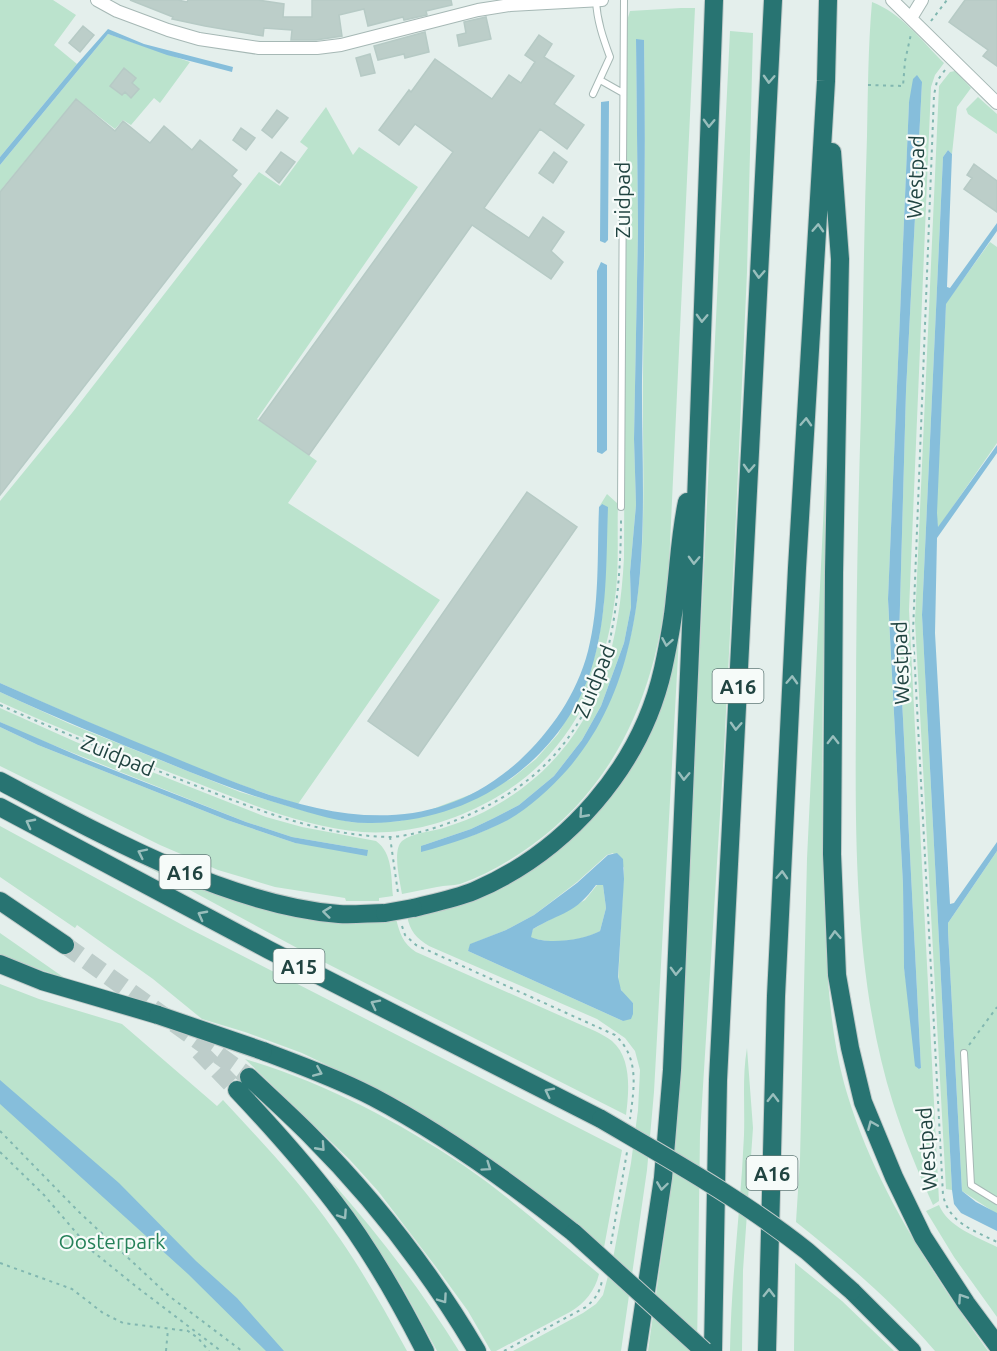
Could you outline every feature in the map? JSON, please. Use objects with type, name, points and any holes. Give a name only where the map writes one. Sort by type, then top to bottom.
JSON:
[{"type":"highway","name":"A16","points":[[637,1351],[663,1178],[672,1070],[714,0]]},
{"type":"highway","name":"A16","points":[[713,1351],[719,1068],[773,0]]},
{"type":"highway","name":"A16","points":[[767,1351],[776,996],[797,568],[826,81],[828,0]]},
{"type":"highway","name":"A16","points":[[826,81],[840,259],[832,854],[837,975],[850,1048],[863,1102],[894,1177],[923,1237],[966,1303],[997,1345]]},
{"type":"highway","name":"A16","points":[[0,781],[154,859],[252,897],[300,909],[341,914],[385,913],[444,901],[474,890],[517,868],[542,852],[569,830],[603,792],[627,755],[648,715],[662,671],[675,600],[681,528],[696,460]]},
{"type":"highway","name":"A15","points":[[0,807],[268,950],[601,1119],[692,1172],[762,1218],[806,1251],[852,1291],[912,1351]]},
{"type":"highway","points":[[0,901],[65,945]]},
{"type":"highway","points":[[0,964],[42,981],[263,1051],[316,1071],[373,1097],[452,1143],[523,1192],[574,1233],[704,1351]]},
{"type":"highway","points":[[425,1351],[377,1265],[335,1203],[286,1143],[243,1084],[310,1135],[376,1210],[427,1276],[475,1348]]},
{"type":"street","points":[[97,0],[168,30],[199,39],[259,48],[317,48],[341,45],[478,10],[510,5],[602,0]]},
{"type":"street","points":[[892,0],[997,103]]},
{"type":"street","points":[[917,24],[922,0]]},
{"type":"lane","points":[[593,94],[610,57],[602,36],[596,0]]},
{"type":"lane","name":"Zuidpad","points":[[621,507],[624,0]]},
{"type":"lane","points":[[600,80],[622,93]]},
{"type":"lane","points":[[964,1053],[971,1185],[997,1201]]},
{"type":"path","points":[[868,84],[903,86],[904,61],[909,37],[917,24],[947,0]]},
{"type":"path","name":"Westpad","points":[[953,61],[937,81],[934,94],[913,632],[943,1195],[945,1207],[951,1216],[997,1242]]},
{"type":"path","name":"Zuidpad","points":[[0,705],[180,780],[271,815],[302,824],[390,837],[446,825],[493,804],[534,776],[564,745],[579,720],[598,683],[614,626],[621,559],[621,507]]},
{"type":"path","points":[[964,1053],[997,1007]]},
{"type":"path","points":[[0,1131],[78,1212],[169,1296],[242,1351]]},
{"type":"path","points":[[0,1152],[44,1195],[91,1250],[221,1351]]},
{"type":"path","points":[[0,1263],[72,1289],[112,1319],[123,1323],[188,1331],[199,1336],[209,1351]]},
{"type":"path","points":[[166,1351],[168,1329]]},
{"type":"green space","points":[[0,0],[53,0],[76,15],[54,45],[77,64],[0,157]]},
{"type":"green space","points":[[872,2],[902,20],[944,63],[935,75],[931,87],[909,610],[939,1201],[933,1205],[902,1129],[880,1056],[864,958],[857,857],[857,597],[868,69]],"holes":[[[922,82],[906,391],[899,641],[921,1068],[919,1069],[904,968],[903,885],[888,600],[909,102]]]},
{"type":"green space","points":[[695,8],[669,565],[665,606],[657,646],[647,684],[614,756],[592,788],[564,818],[524,851],[479,876],[457,885],[402,894],[397,858],[402,841],[484,812],[520,790],[549,765],[572,737],[591,706],[614,636],[621,598],[624,558],[626,24],[630,11]],"holes":[[[636,40],[644,40],[642,537],[638,590],[629,643],[613,692],[589,739],[546,789],[520,811],[490,828],[465,837],[421,846],[471,829],[519,805],[554,776],[582,740],[601,706],[624,643],[631,607],[630,572],[636,505],[634,439],[638,229]]]},
{"type":"green space","points":[[730,31],[753,33],[747,272],[736,516],[700,1134],[697,1351],[648,1351],[670,1195],[677,1120]]},
{"type":"green space","points":[[108,34],[190,62],[160,103],[154,98],[131,125],[123,120],[115,129],[76,99],[0,191],[0,165]]},
{"type":"green space","points":[[955,71],[971,88],[957,107],[952,154],[948,150],[943,157],[922,615],[952,1190],[946,1189],[915,621],[939,86],[950,72]]},
{"type":"green space","points":[[978,97],[997,114],[997,134],[968,114],[966,109]]},
{"type":"green space","points":[[326,107],[353,155],[359,147],[418,187],[257,419],[317,461],[288,503],[440,600],[298,804],[188,764],[0,683],[0,501],[72,413],[259,172],[280,186],[308,148],[300,142]]},
{"type":"green space","points":[[990,242],[997,247],[997,443],[938,528],[936,513],[946,303]]},
{"type":"green space","points":[[827,440],[830,440],[822,766],[825,927],[830,1005],[838,1057],[856,1119],[886,1189],[944,1288],[988,1351],[935,1351],[869,1283],[796,1222],[800,1159],[807,859]]},
{"type":"green space","points":[[607,494],[618,504],[617,579],[611,625],[591,688],[577,717],[559,744],[537,767],[511,788],[480,806],[452,818],[422,827],[392,832],[362,832],[299,820],[148,764],[0,702],[0,692],[70,724],[240,792],[350,822],[401,821],[511,779],[536,759],[558,734],[585,686],[598,645],[604,604],[602,504],[599,507]]},
{"type":"green space","points":[[679,637],[654,1092],[647,1170],[621,1351],[513,1351],[583,1313],[596,1304],[603,1295],[614,1253],[631,1163],[638,1110],[640,1070],[635,1051],[625,1038],[597,1019],[429,946],[414,934],[407,916],[574,835],[672,665]],"holes":[[[613,853],[624,868],[618,984],[624,995],[633,1003],[623,1021],[468,951],[471,944],[506,930],[534,915],[577,882],[607,855]]]},
{"type":"green space","points":[[0,708],[76,742],[266,817],[302,827],[376,841],[386,852],[393,896],[379,898],[379,901],[346,901],[345,898],[275,887],[218,870],[160,845],[0,766],[0,727],[38,745],[227,820],[295,843],[368,850],[292,837],[246,822],[23,733],[0,722]]},
{"type":"green space","points":[[0,826],[188,928],[622,1150],[603,1253],[440,1125],[399,1100],[302,1053],[202,1019],[153,979],[77,925],[75,928],[0,877]]},
{"type":"green space","points":[[997,851],[997,1214],[962,1191],[948,923]]},
{"type":"green space","points":[[127,856],[174,876],[396,918],[402,937],[416,952],[595,1031],[612,1041],[623,1056],[628,1076],[626,1115],[312,956]]},
{"type":"green space","points":[[597,885],[603,885],[606,908],[600,931],[566,941],[547,941],[530,937],[533,929],[585,900]]},
{"type":"green space","points":[[0,933],[66,979],[0,955]]},
{"type":"green space","name":"Oosterpark","points":[[0,984],[39,999],[122,1024],[217,1106],[223,1100],[321,1212],[363,1274],[407,1351],[0,1351]]},
{"type":"green space","points":[[747,1048],[753,1128],[743,1270],[742,1351],[730,1351],[743,1162],[744,1081]]},
{"type":"green space","points":[[245,1059],[330,1091],[438,1148],[515,1204],[599,1274],[592,1291],[585,1301],[570,1312],[496,1351],[491,1351],[468,1311],[378,1191],[350,1160]]},
{"type":"green space","points":[[332,1182],[399,1264],[459,1351],[437,1351],[402,1287]]},
{"type":"green space","points":[[939,1205],[943,1213],[956,1225],[997,1247],[997,1317],[954,1257],[926,1211]]},
{"type":"green space","points":[[795,1263],[842,1301],[894,1351],[794,1351]]},
{"type":"water","points":[[108,29],[144,44],[233,67],[232,72],[167,55],[108,34],[0,165],[0,157]]},
{"type":"water","points":[[636,39],[644,40],[643,482],[639,584],[631,635],[618,683],[597,728],[567,770],[547,791],[508,820],[466,838],[421,852],[421,846],[471,829],[519,805],[554,776],[582,740],[601,706],[624,643],[631,607],[630,572],[636,505],[634,439],[638,229]]},
{"type":"water","points":[[917,75],[922,82],[906,391],[899,641],[921,1068],[919,1069],[915,1066],[904,968],[903,885],[888,599],[909,102],[913,79]]},
{"type":"water","points":[[609,101],[608,240],[605,243],[600,241],[601,102]]},
{"type":"water","points":[[948,150],[952,154],[947,287],[950,288],[997,223],[997,231],[946,304],[938,527],[997,445],[997,453],[937,538],[935,633],[950,904],[954,903],[997,842],[997,851],[948,923],[948,931],[962,1191],[976,1202],[997,1213],[997,1231],[961,1213],[954,1204],[952,1190],[922,615],[943,157]]},
{"type":"water","points":[[601,262],[607,265],[607,450],[602,454],[597,452],[597,271]]},
{"type":"water","points":[[602,504],[608,507],[603,610],[597,650],[586,685],[571,713],[553,739],[531,762],[503,784],[450,810],[412,819],[372,823],[351,822],[318,815],[209,780],[0,692],[0,683],[218,776],[306,805],[350,814],[393,815],[436,808],[478,790],[519,761],[542,737],[570,697],[583,667],[592,633],[597,579],[599,507]]},
{"type":"water","points":[[0,722],[88,760],[246,822],[292,837],[368,850],[367,856],[295,843],[227,820],[38,745],[0,727]]},
{"type":"water","points":[[617,853],[623,859],[624,879],[618,977],[621,990],[633,1003],[631,1019],[623,1021],[468,951],[470,944],[506,930],[534,915],[577,883],[608,855]],"holes":[[[596,885],[603,885],[606,908],[600,931],[585,937],[566,940],[546,941],[531,937],[533,929],[568,912],[581,902]]]},
{"type":"water","points":[[0,1080],[119,1183],[196,1261],[237,1298],[284,1351],[266,1351],[188,1274],[0,1104]]},
{"type":"building","points":[[130,0],[187,2],[188,0],[258,0],[284,4],[283,17],[312,17],[312,0],[451,0],[452,5],[426,11],[427,15],[404,20],[403,17],[368,26],[364,9],[339,15],[342,36],[316,40],[291,40],[292,30],[264,28],[263,36],[205,26],[172,19],[173,17]]},
{"type":"building","points":[[965,0],[997,0],[997,66],[983,56],[988,50],[949,22]]},
{"type":"building","points":[[486,17],[491,39],[459,46],[457,35],[466,33],[464,22]]},
{"type":"building","points":[[83,26],[94,35],[80,52],[69,43]]},
{"type":"building","points":[[425,32],[429,52],[405,58],[404,54],[378,60],[374,46]]},
{"type":"building","points":[[539,35],[552,44],[544,57],[574,76],[554,104],[584,125],[567,149],[540,129],[484,208],[529,238],[543,217],[564,232],[551,251],[563,262],[551,279],[472,225],[309,455],[259,420],[453,152],[415,124],[399,145],[379,130],[435,59],[492,99],[509,75],[521,83],[535,62],[525,55]]},
{"type":"building","points":[[370,54],[375,73],[361,76],[356,58]]},
{"type":"building","points":[[124,68],[136,78],[132,83],[139,89],[131,98],[125,92],[122,95],[110,86]]},
{"type":"building","points":[[76,99],[115,131],[123,121],[150,143],[164,126],[192,150],[200,140],[237,170],[232,176],[241,184],[0,495],[0,192]]},
{"type":"building","points":[[277,110],[288,118],[272,138],[262,130]]},
{"type":"building","points":[[241,128],[255,138],[246,150],[233,140]]},
{"type":"building","points":[[281,152],[295,162],[279,183],[266,172]]},
{"type":"building","points":[[554,152],[567,162],[553,183],[539,173]]},
{"type":"building","points":[[974,164],[997,181],[997,212],[964,189],[972,178],[967,175]]},
{"type":"building","points":[[527,492],[577,527],[418,756],[368,721]]},
{"type":"tunnel","points":[[65,945],[249,1077]]},
{"type":"tunnel","points":[[199,1051],[237,1090]]}]
